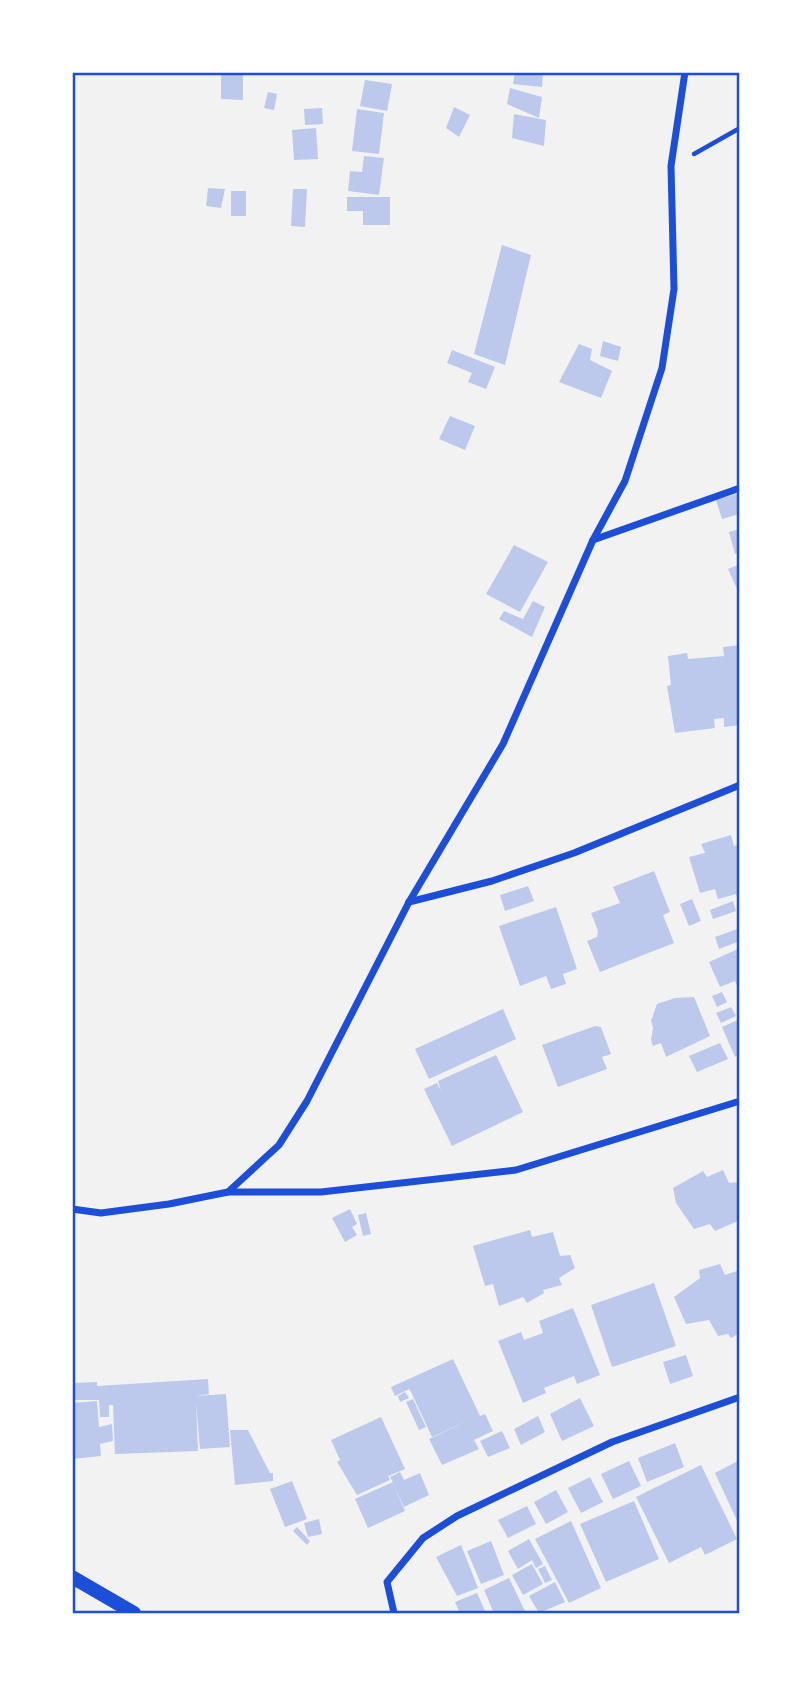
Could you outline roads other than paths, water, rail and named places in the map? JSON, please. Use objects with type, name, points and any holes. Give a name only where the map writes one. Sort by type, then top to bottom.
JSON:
[{"type":"main road","points":[[72,1577],[134,1613]]},
{"type":"street","points":[[228,1192],[279,1145],[307,1101],[409,902],[503,744],[593,540],[625,481],[662,368],[674,289],[671,166],[685,72]]},
{"type":"street","points":[[593,540],[740,488]]},
{"type":"street","points":[[409,902],[492,881],[574,853],[740,785]]},
{"type":"street","points":[[72,1209],[101,1213],[169,1204],[228,1192],[321,1192],[516,1170],[740,1101]]},
{"type":"street","points":[[394,1613],[387,1582],[423,1538],[457,1516],[612,1442],[740,1397]]}]
